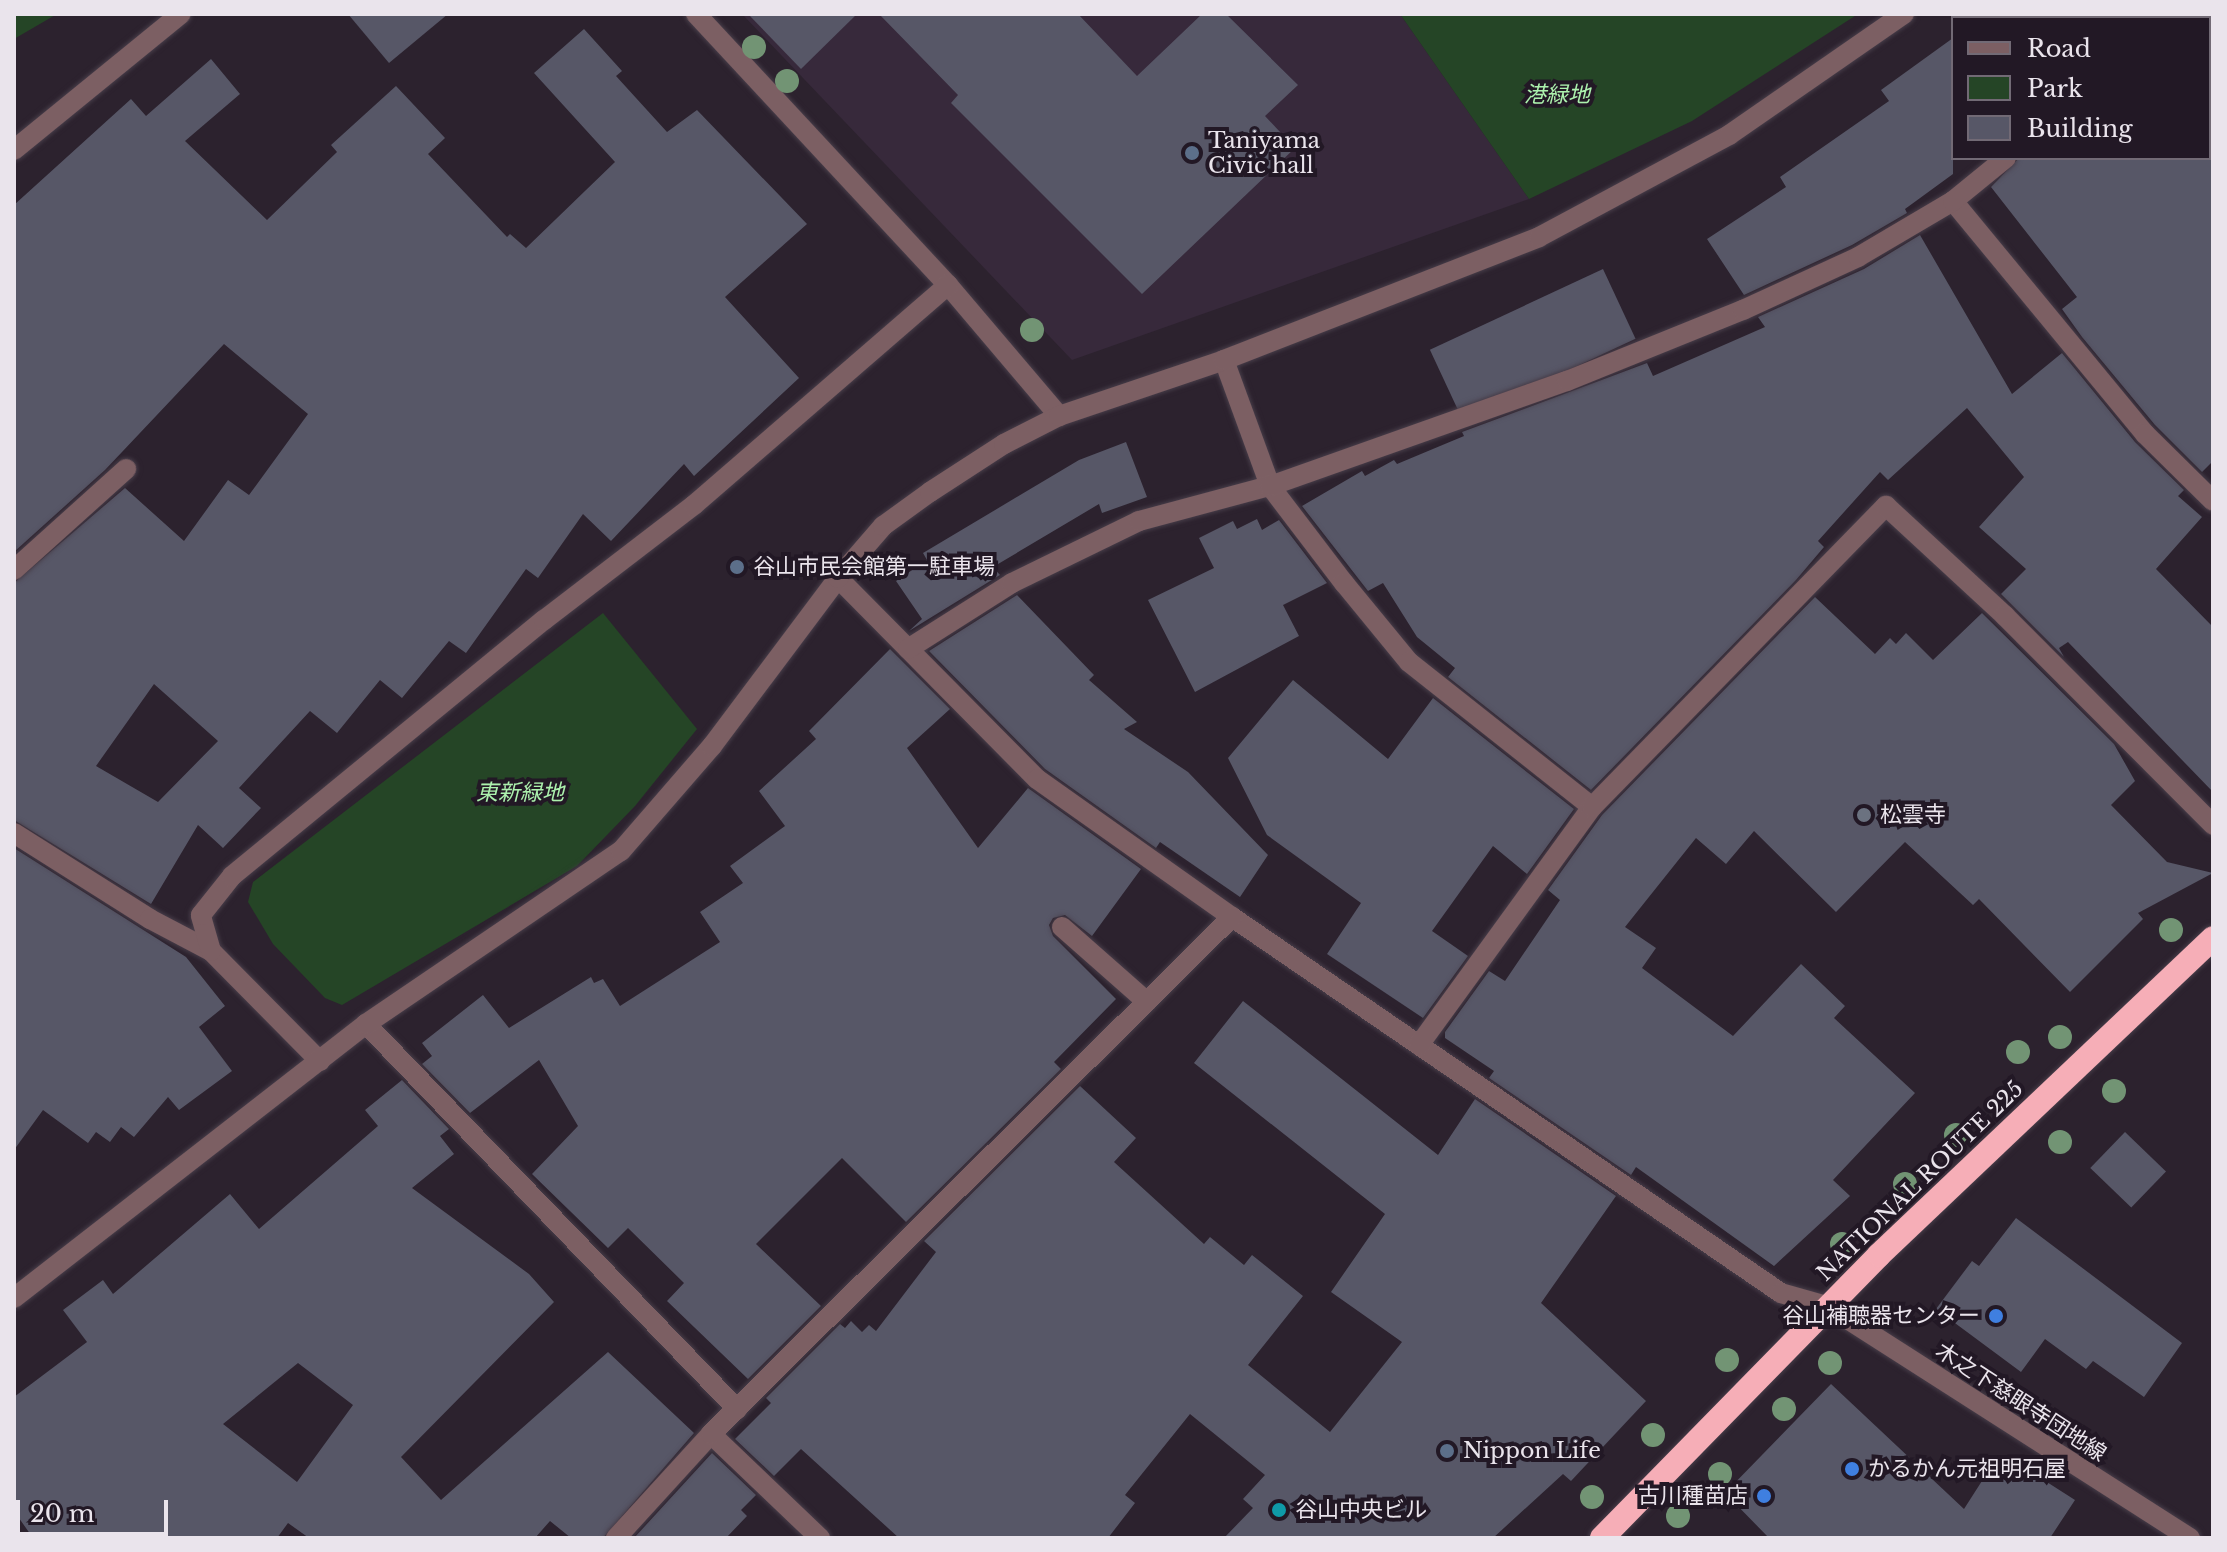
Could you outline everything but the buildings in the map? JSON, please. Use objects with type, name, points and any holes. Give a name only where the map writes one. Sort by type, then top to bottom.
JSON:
[{"type":"highway","name":"NATIONAL ROUTE 225","points":[[1602,1538],[1827,1306],[2213,938]]},
{"type":"street","points":[[14,150],[181,14]]},
{"type":"street","points":[[696,14],[948,285],[1059,416]]},
{"type":"street","points":[[14,1298],[366,1024],[621,851],[712,746],[838,578],[895,517],[1004,444],[1059,416],[1224,360],[1539,237],[1653,179],[1742,127],[1904,14]]},
{"type":"street","points":[[908,649],[1012,583],[1139,521],[1270,486],[1567,381],[1743,310],[1858,257],[1953,201],[2004,160]]},
{"type":"street","points":[[1953,201],[2145,434],[2213,501]]},
{"type":"street","points":[[211,951],[201,915],[232,876],[544,620],[694,505],[948,285]]},
{"type":"street","points":[[1224,360],[1270,486],[1409,662],[1592,807]]},
{"type":"street","points":[[14,570],[126,469]]},
{"type":"street","points":[[1419,1045],[1592,807],[1886,506],[2005,616],[2213,825]]},
{"type":"street","name":"木之下慈眼寺団地線","points":[[838,578],[1037,779],[1232,917],[1781,1293],[1827,1306],[2190,1538]]},
{"type":"street","points":[[14,833],[150,919],[211,951],[320,1061]]},
{"type":"street","points":[[616,1538],[711,1434],[1232,917]]},
{"type":"street","points":[[1062,927],[1147,1002]]},
{"type":"street","points":[[366,1024],[737,1409]]},
{"type":"street","points":[[711,1434],[820,1538]]},
{"type":"shaded area","points":[[742,14],[1400,14],[1529,199],[1072,360]]},
{"type":"green space","points":[[14,14],[57,14],[14,39]]},
{"type":"green space","name":"港緑地","points":[[1400,14],[1858,14],[1692,121],[1529,199]]},
{"type":"green space","name":"東新緑地","points":[[603,613],[697,729],[635,806],[577,866],[342,1005],[325,998],[273,944],[248,902],[253,882]]},
{"type":"place","name":"Taniyama Civic hall","points":[[1192,153]]},
{"type":"place","name":"谷山市民会館第一駐車場","points":[[737,567]]},
{"type":"place","name":"松雲寺","points":[[1864,815]]},
{"type":"place","name":"谷山補聴器センター","points":[[1996,1316]]},
{"type":"place","name":"Nippon Life","points":[[1447,1451]]},
{"type":"place","name":"かるかん元祖明石屋","points":[[1852,1469]]},
{"type":"place","name":"古川種苗店","points":[[1764,1496]]},
{"type":"place","name":"谷山中央ビル","points":[[1279,1510]]}]
